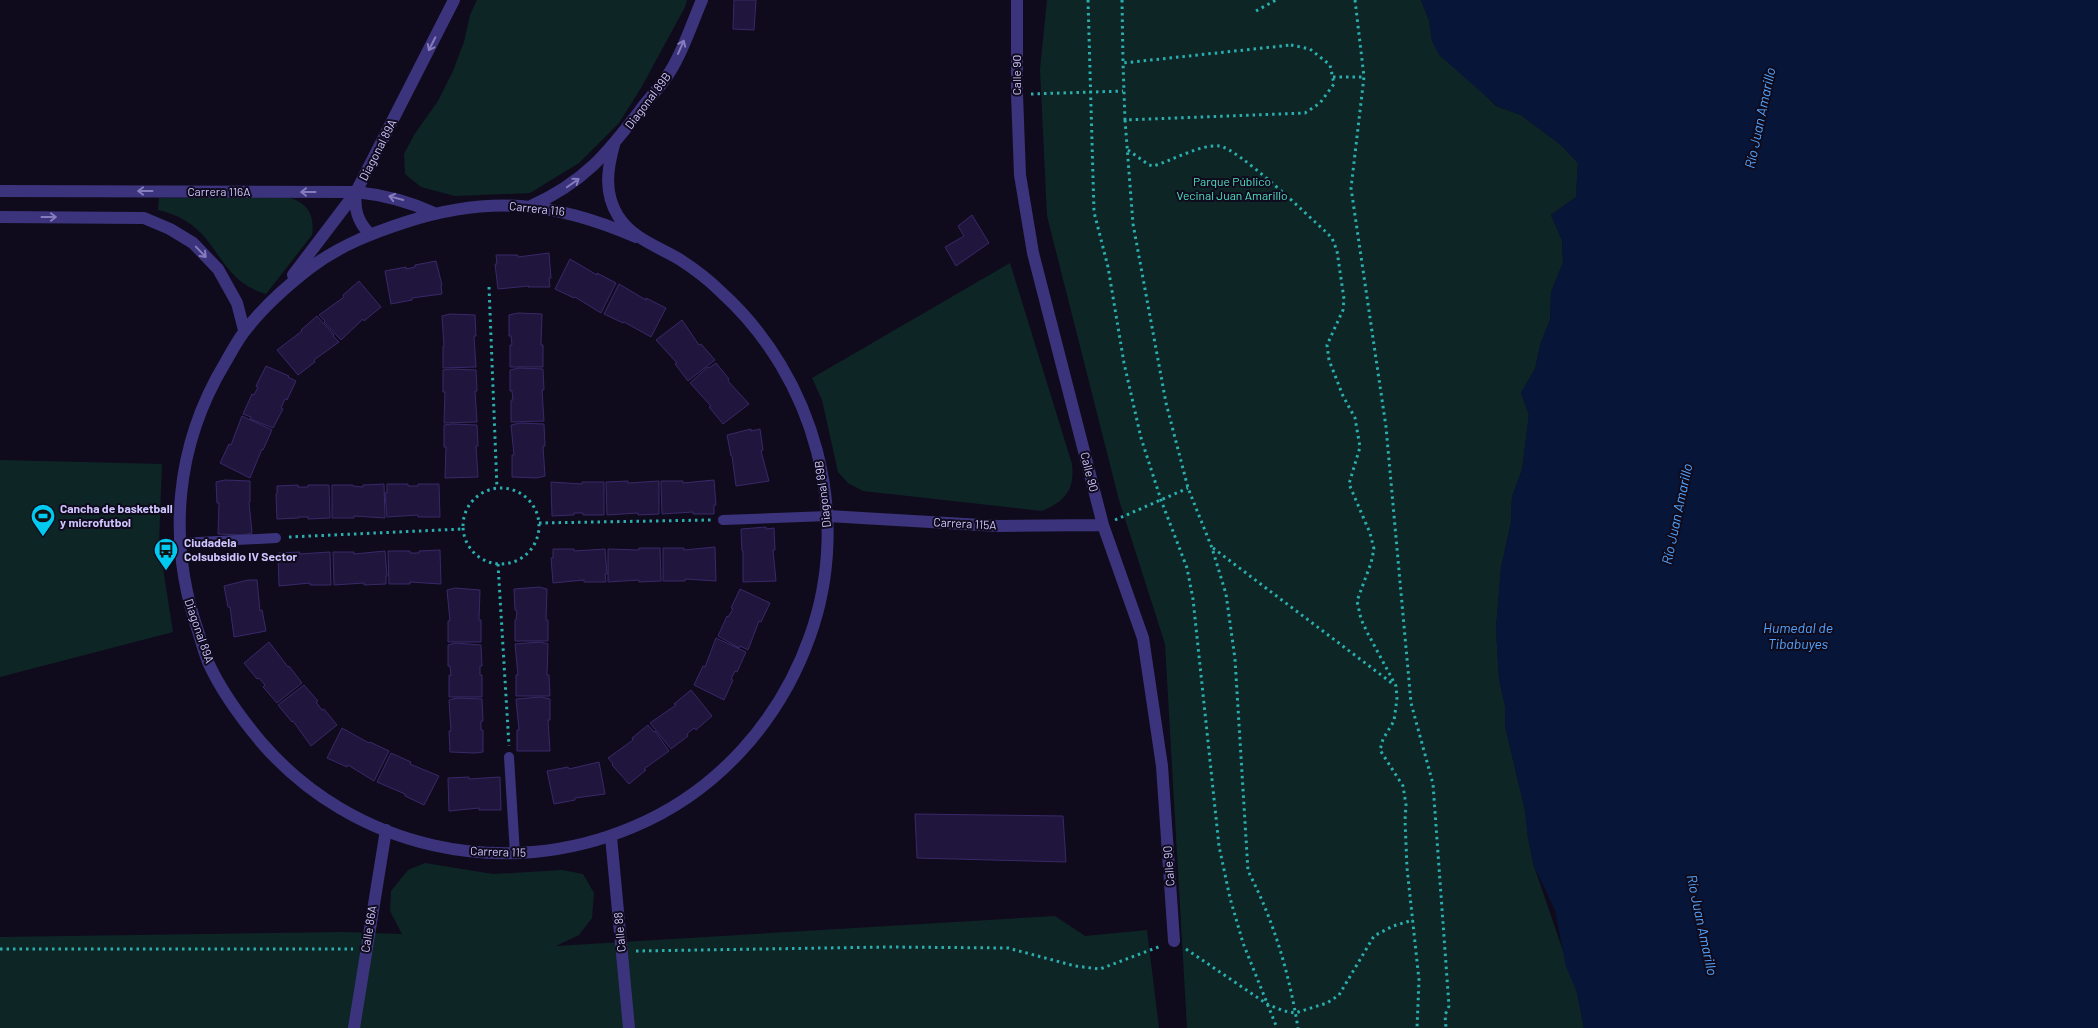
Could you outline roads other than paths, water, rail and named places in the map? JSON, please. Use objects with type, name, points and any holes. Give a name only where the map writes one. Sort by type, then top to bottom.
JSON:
[{"type":"street","name":"Diagonal 89A","points":[[386,830],[348,812],[312,790],[279,763],[239,716],[208,662],[187,599],[179,543],[180,489],[192,436],[211,386],[244,330],[283,289],[356,192],[454,0]]},
{"type":"street","name":"Diagonal 89B","points":[[530,206],[554,196],[576,181],[596,164],[614,144],[672,69],[702,0]]},
{"type":"street","name":"Calle 90","points":[[1017,0],[1017,94],[1020,175],[1033,253],[1103,525],[1143,638],[1162,766],[1174,941]]},
{"type":"street","name":"Diagonal 89B","points":[[611,836],[649,820],[685,800],[718,774],[747,745],[773,712],[794,676],[811,634],[821,598],[827,557],[828,516],[821,465],[807,416],[785,370],[756,328],[721,292],[681,260],[636,237],[619,217],[608,194],[607,169],[614,144]]},
{"type":"street","name":"Carrera 116A","points":[[0,191],[356,192],[401,199],[434,213]]},
{"type":"street","points":[[356,192],[358,219],[369,234]]},
{"type":"street","name":"Carrera 116","points":[[434,213],[487,205],[530,206],[566,212],[602,222],[636,237]]},
{"type":"street","name":"Diagonal 89A","points":[[283,289],[324,258],[369,234],[434,213]]},
{"type":"street","points":[[0,217],[144,218],[170,229],[193,244],[218,269],[237,303],[244,330]]},
{"type":"street","name":"Carrera 115A","points":[[828,516],[998,526],[1103,525]]},
{"type":"street","name":"Carrera 115","points":[[386,830],[436,846],[471,852],[515,854],[548,852],[580,846],[611,836]]},
{"type":"street","name":"Calle 86A","points":[[354,1028],[386,830]]},
{"type":"street","name":"Calle 88","points":[[611,836],[629,1028]]},
{"type":"lane","points":[[723,520],[828,516]]},
{"type":"lane","points":[[179,543],[276,538]]},
{"type":"lane","points":[[510,757],[515,854]]},
{"type":"water","name":"Humedal de Tibabuyes","points":[[1421,0],[2098,0],[2098,1028],[1584,1028],[1577,992],[1566,967],[1555,910],[1534,866],[1525,810],[1505,726],[1505,706],[1499,679],[1496,628],[1501,568],[1511,522],[1512,497],[1522,470],[1529,415],[1521,393],[1535,369],[1541,342],[1550,320],[1551,292],[1563,263],[1562,240],[1551,215],[1576,197],[1578,163],[1561,145],[1521,115],[1497,106],[1439,55],[1432,41],[1429,20]]},
{"type":"place","name":"Cancha de basketball y microfutbol","points":[[43,537]]},
{"type":"place","name":"Ciudadela Colsubsidio IV Sector","points":[[166,571]]},
{"type":"water label","name":"Río Juan Amarillo","points":[[1760,118]]},
{"type":"water label","name":"Río Juan Amarillo","points":[[1677,514]]},
{"type":"water label","name":"Río Juan Amarillo","points":[[1702,925]]},
{"type":"park label","name":"Parque Público Vecinal Juan Amarillo","points":[[1232,189]]}]
